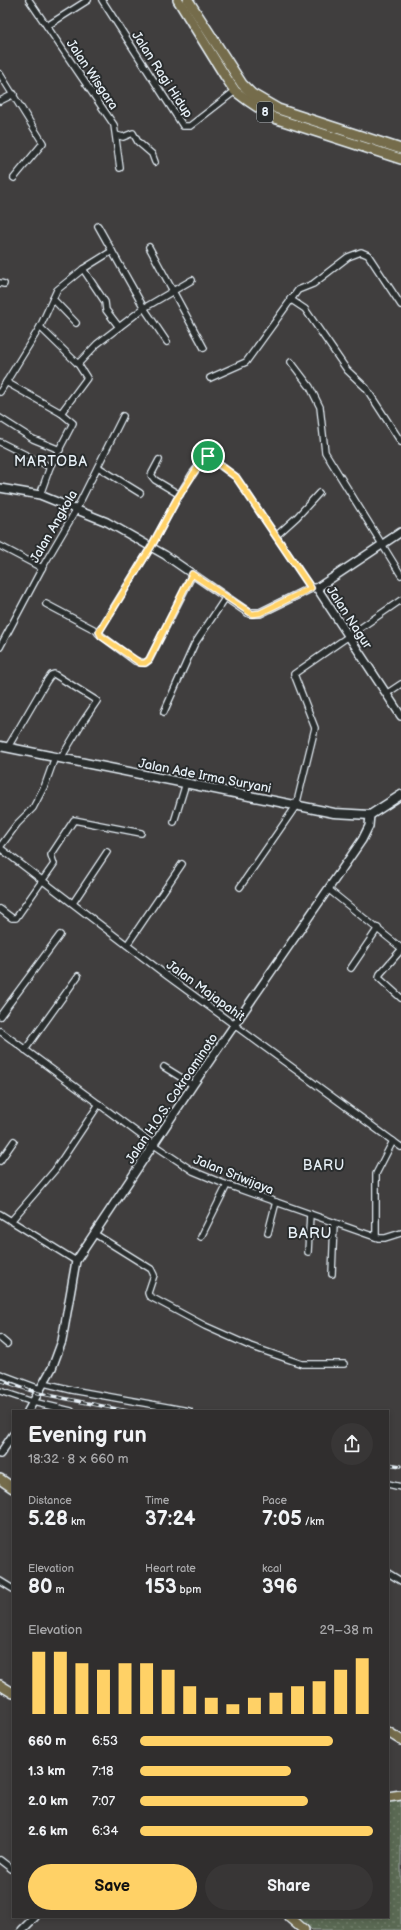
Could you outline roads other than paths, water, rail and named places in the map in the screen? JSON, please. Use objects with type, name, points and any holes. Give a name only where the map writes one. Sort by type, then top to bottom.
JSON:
[{"type":"main road","name":"8","points":[[178,0],[235,91],[274,118],[401,159]]},
{"type":"main road","name":"8","points":[[188,0],[238,78],[252,94],[278,109],[401,149]]},
{"type":"main road","name":"Jalan Ade Irma Suryani","points":[[4,747],[296,806],[334,813],[370,815]]},
{"type":"main road","points":[[370,815],[401,795]]},
{"type":"main road","points":[[0,1479],[12,1487]]},
{"type":"main road","points":[[0,1685],[12,1691]]},
{"type":"main road","points":[[389,1733],[401,1740]]},
{"type":"main road","points":[[389,1797],[401,1794]]},
{"type":"main road","points":[[290,1918],[304,1930]]},
{"type":"street","name":"Jalan Wisgara","points":[[29,0],[114,125],[120,168]]},
{"type":"street","points":[[47,26],[88,0]]},
{"type":"street","name":"Jalan Ragi Hidup","points":[[102,0],[183,126],[190,126],[235,91]]},
{"type":"street","points":[[0,74],[43,142],[40,149],[14,178]]},
{"type":"street","points":[[0,101],[14,94]]},
{"type":"street","points":[[116,135],[123,136],[133,133],[138,142],[152,154],[155,162]]},
{"type":"street","points":[[98,226],[144,308],[167,342]]},
{"type":"street","points":[[149,247],[204,348]]},
{"type":"street","points":[[0,392],[40,327],[58,289],[83,269],[112,252]]},
{"type":"street","points":[[210,378],[246,362],[266,336],[290,299],[298,290],[313,284],[348,257],[364,253],[371,259],[401,305]]},
{"type":"street","points":[[83,269],[105,302],[106,310],[119,327]]},
{"type":"street","points":[[78,364],[97,344],[144,308],[192,280]]},
{"type":"street","points":[[53,298],[76,323]]},
{"type":"street","points":[[290,299],[305,309],[349,372],[366,388],[401,442]]},
{"type":"street","points":[[40,327],[78,364],[86,375],[86,380],[61,414]]},
{"type":"street","points":[[291,362],[310,387],[320,407],[325,452],[381,545],[401,575]]},
{"type":"street","points":[[6,382],[61,414],[71,421],[73,426],[50,467],[40,495]]},
{"type":"street","name":"Jalan Angkola","points":[[0,647],[42,568],[76,510],[123,416]]},
{"type":"street","points":[[0,418],[33,439],[60,450]]},
{"type":"street","points":[[0,442],[50,467]]},
{"type":"street","points":[[99,632],[151,547],[180,495],[205,456],[208,456],[236,477],[314,588],[401,532]]},
{"type":"street","points":[[159,460],[151,475],[155,480],[180,495]]},
{"type":"street","points":[[98,467],[140,493]]},
{"type":"street","name":"Jalan Nagur","points":[[0,488],[40,495],[107,522],[151,547],[249,613],[256,614],[314,588],[349,637],[401,716]]},
{"type":"street","points":[[276,536],[297,517],[319,493]]},
{"type":"street","points":[[0,546],[42,568]]},
{"type":"street","points":[[46,604],[99,632],[101,636],[135,661],[145,663],[149,660],[192,574]]},
{"type":"street","points":[[164,712],[194,645],[226,597]]},
{"type":"street","points":[[240,887],[296,806],[315,728],[294,674],[401,600]]},
{"type":"street","points":[[0,847],[17,824],[33,808],[58,757],[98,701],[54,674],[50,675],[4,747]]},
{"type":"street","points":[[386,694],[401,684]]},
{"type":"street","points":[[174,822],[186,783]]},
{"type":"street","name":"Jalan H.O.S. Cokroaminoto","points":[[29,1410],[62,1342],[76,1261],[193,1085],[362,840],[369,826],[370,815]]},
{"type":"street","points":[[0,909],[12,918],[16,918],[54,864],[51,857],[52,853],[74,820],[141,833]]},
{"type":"street","name":"Jalan Majapahit","points":[[0,847],[127,945],[401,1147]]},
{"type":"street","points":[[73,903],[107,852]]},
{"type":"street","points":[[127,945],[182,864]]},
{"type":"street","points":[[328,889],[378,928],[401,949],[380,974],[379,978],[401,998]]},
{"type":"street","points":[[351,968],[378,928]]},
{"type":"street","points":[[0,1016],[60,935]]},
{"type":"street","points":[[25,1050],[78,976]]},
{"type":"street","name":"Jalan Sriwijaya","points":[[0,1031],[154,1145],[193,1171],[227,1185],[376,1237],[385,1238],[401,1233]]},
{"type":"street","points":[[164,1067],[193,1085]]},
{"type":"street","points":[[11,1221],[55,1170],[99,1104]]},
{"type":"street","points":[[0,1161],[14,1141]]},
{"type":"street","points":[[376,1237],[376,1174],[393,1141]]},
{"type":"street","points":[[201,1237],[227,1185]]},
{"type":"street","points":[[268,1233],[276,1202]]},
{"type":"street","points":[[0,1214],[76,1261]]},
{"type":"street","points":[[308,1252],[310,1214]]},
{"type":"street","points":[[332,1274],[334,1223]]},
{"type":"street","points":[[95,1234],[151,1269],[154,1275],[148,1293],[149,1296],[205,1326],[250,1346],[302,1364],[318,1366],[344,1364]]},
{"type":"street","points":[[0,1338],[8,1344]]},
{"type":"street","points":[[0,1374],[42,1386],[183,1410]]},
{"type":"street","points":[[0,1391],[33,1402],[68,1410]]},
{"type":"street","points":[[0,1454],[12,1436]]},
{"type":"street","points":[[389,1484],[401,1487]]},
{"type":"street","points":[[389,1574],[401,1581]]},
{"type":"street","points":[[0,1581],[12,1588]]},
{"type":"street","points":[[0,1860],[12,1869]]},
{"type":"street","points":[[22,1930],[34,1918]]},
{"type":"railway","points":[[0,1380],[38,1393],[122,1410]]},
{"type":"railway","points":[[389,1464],[401,1466]]},
{"type":"district","name":"MARTOBA","points":[[51,461]]},
{"type":"district","name":"BARU","points":[[324,1165]]},
{"type":"district","name":"BARU","points":[[310,1233]]}]
